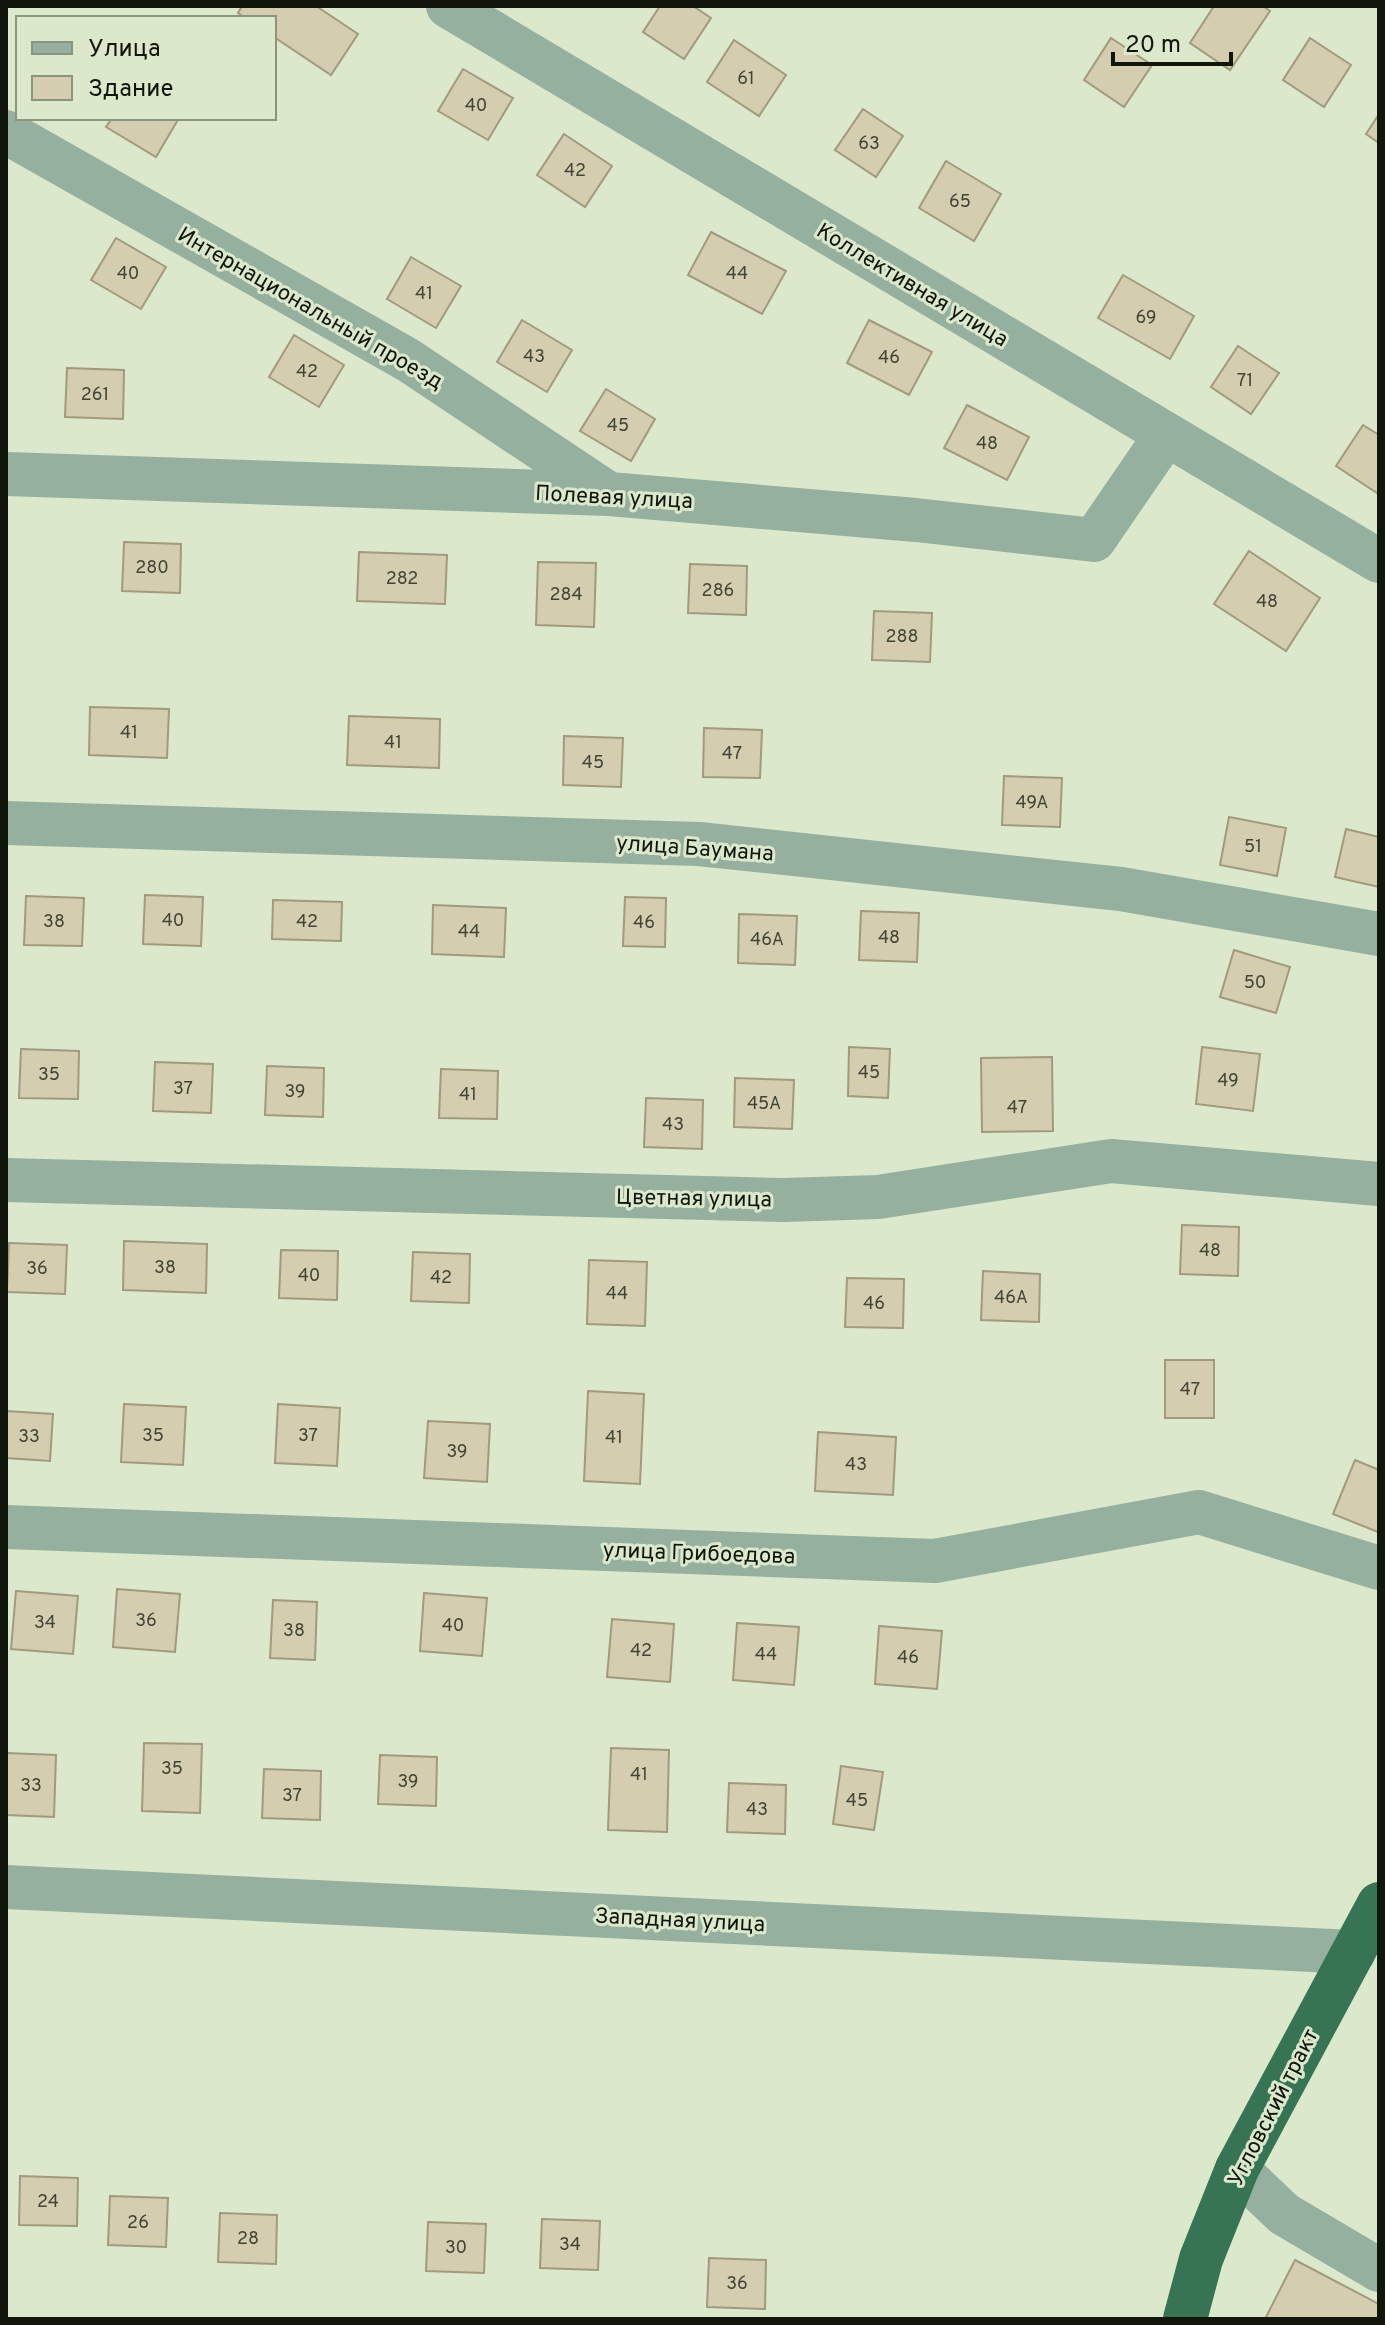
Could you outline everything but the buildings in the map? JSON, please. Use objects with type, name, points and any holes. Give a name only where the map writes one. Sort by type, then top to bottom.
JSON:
[{"type":"highway","name":"Угловский тракт","points":[[1185,2319],[1201,2259],[1237,2169],[1379,1904]]},
{"type":"street","name":"Коллективная улица","points":[[448,6],[1379,561]]},
{"type":"street","name":"Интернациональный проезд","points":[[6,132],[408,360],[609,494]]},
{"type":"street","name":"Полевая улица","points":[[6,474],[609,494],[916,520],[1094,540],[1166,435]]},
{"type":"street","name":"улица Баумана","points":[[6,823],[699,844],[1121,889],[1379,934]]},
{"type":"street","name":"Цветная улица","points":[[6,1180],[784,1200],[878,1197],[1111,1161],[1379,1184]]},
{"type":"street","name":"улица Грибоедова","points":[[6,1527],[935,1561],[1199,1512],[1379,1568]]},
{"type":"street","name":"Западная улица","points":[[6,1887],[1354,1952]]},
{"type":"street","points":[[1237,2169],[1284,2214],[1379,2270]]}]
